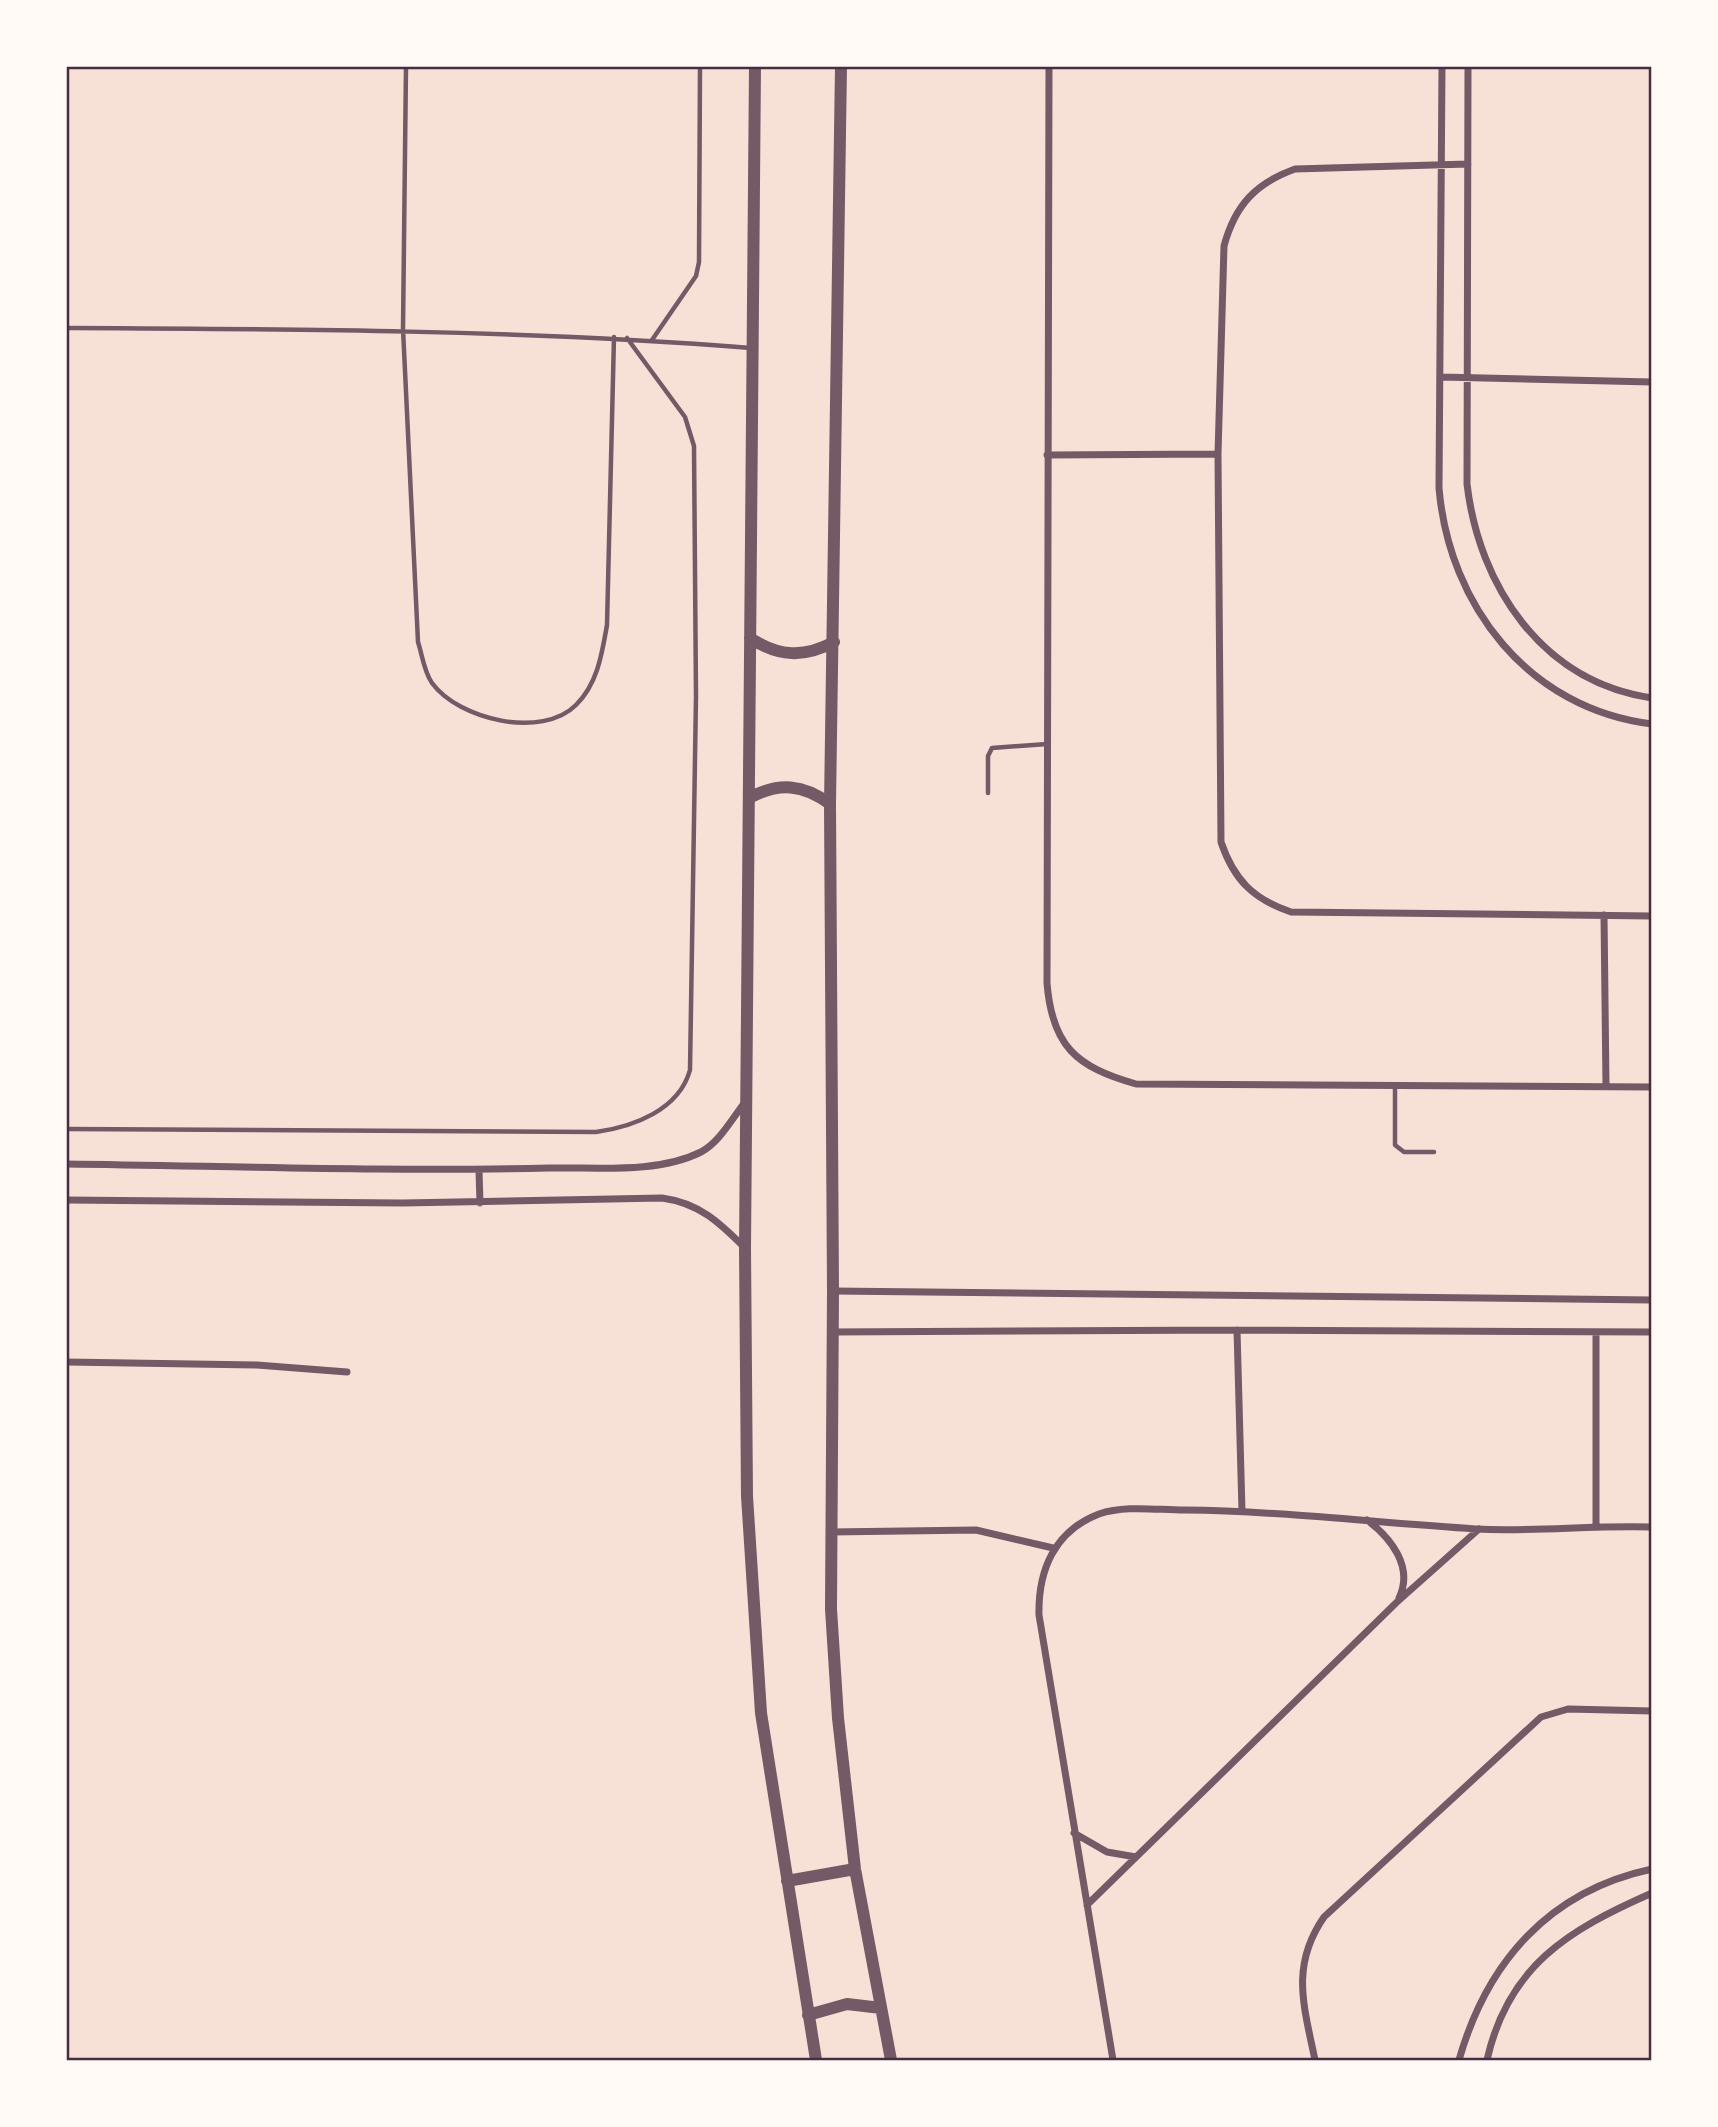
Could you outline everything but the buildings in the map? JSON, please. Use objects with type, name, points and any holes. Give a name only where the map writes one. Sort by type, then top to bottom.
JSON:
[{"type":"street","points":[[755,66],[745,1248],[747,1496],[755,1653],[787,1881],[816,2060]]},
{"type":"street","points":[[841,66],[830,804],[833,1291],[831,1609],[838,1718],[855,1869],[891,2060]]},
{"type":"street","points":[[1049,66],[1049,1013],[1061,1041],[1082,1063],[1107,1076],[1136,1084],[1651,1087]]},
{"type":"street","points":[[1442,66],[1442,520],[1449,550],[1475,608],[1493,634],[1537,677],[1589,706],[1616,717],[1651,724]]},
{"type":"street","points":[[1468,66],[1467,484],[1470,512],[1481,552],[1498,590],[1531,635],[1551,654],[1610,687],[1651,698]]},
{"type":"street","points":[[1468,164],[1295,169],[1274,176],[1256,188],[1240,205],[1230,224],[1224,246],[1218,454],[1222,842],[1230,867],[1245,888],[1266,903],[1291,912],[1651,916]]},
{"type":"street","points":[[1441,377],[1651,382]]},
{"type":"street","points":[[1047,455],[1218,454]]},
{"type":"street","points":[[750,638],[782,654],[818,651],[834,642]]},
{"type":"street","points":[[749,797],[764,789],[800,787],[830,804]]},
{"type":"street","points":[[1604,915],[1606,1086]]},
{"type":"street","points":[[66,1164],[479,1171],[674,1161],[703,1151],[719,1136],[746,1100]]},
{"type":"street","points":[[479,1171],[480,1203]]},
{"type":"street","points":[[66,1200],[480,1203],[662,1198],[683,1200],[719,1221],[745,1248]]},
{"type":"street","points":[[833,1291],[1651,1300]]},
{"type":"street","points":[[1237,1330],[1242,1511]]},
{"type":"street","points":[[832,1332],[1651,1332]]},
{"type":"street","points":[[1596,1332],[1596,1525]]},
{"type":"street","points":[[66,1362],[267,1365],[347,1372]]},
{"type":"street","points":[[1113,2060],[1039,1615],[1038,1590],[1053,1548],[1077,1525],[1100,1514],[1126,1509],[1242,1511],[1479,1529],[1596,1525],[1651,1527]]},
{"type":"street","points":[[1366,1519],[1380,1530],[1402,1559],[1403,1591],[1397,1602]]},
{"type":"street","points":[[1087,1905],[1397,1602],[1479,1529]]},
{"type":"street","points":[[831,1532],[976,1530],[1053,1548]]},
{"type":"street","points":[[1315,2060],[1301,1982],[1307,1948],[1324,1917],[1541,1717],[1568,1709],[1651,1711]]},
{"type":"street","points":[[1074,1833],[1107,1852],[1136,1857]]},
{"type":"street","points":[[787,1881],[855,1869]]},
{"type":"street","points":[[1459,2060],[1469,2024],[1480,2001],[1510,1954],[1535,1927],[1563,1905],[1598,1885],[1651,1869]]},
{"type":"street","points":[[1487,2060],[1502,2009],[1517,1986],[1540,1960],[1564,1940],[1596,1920],[1651,1893]]},
{"type":"street","points":[[808,2015],[847,2004],[881,2008]]},
{"type":"lane","points":[[406,66],[403,329],[418,642],[430,680],[448,701],[473,713],[502,721],[558,720],[578,704],[600,663],[607,625],[614,337]]},
{"type":"lane","points":[[652,340],[696,276],[699,262],[700,66]]},
{"type":"lane","points":[[66,328],[403,329],[614,337],[753,348]]},
{"type":"lane","points":[[66,1129],[596,1132],[638,1122],[671,1101],[686,1085],[690,1070],[696,696],[694,446],[685,417],[627,338]]},
{"type":"lane","points":[[988,793],[988,756],[992,747],[1047,744]]},
{"type":"lane","points":[[1395,1086],[1395,1144],[1404,1152],[1434,1152]]}]
